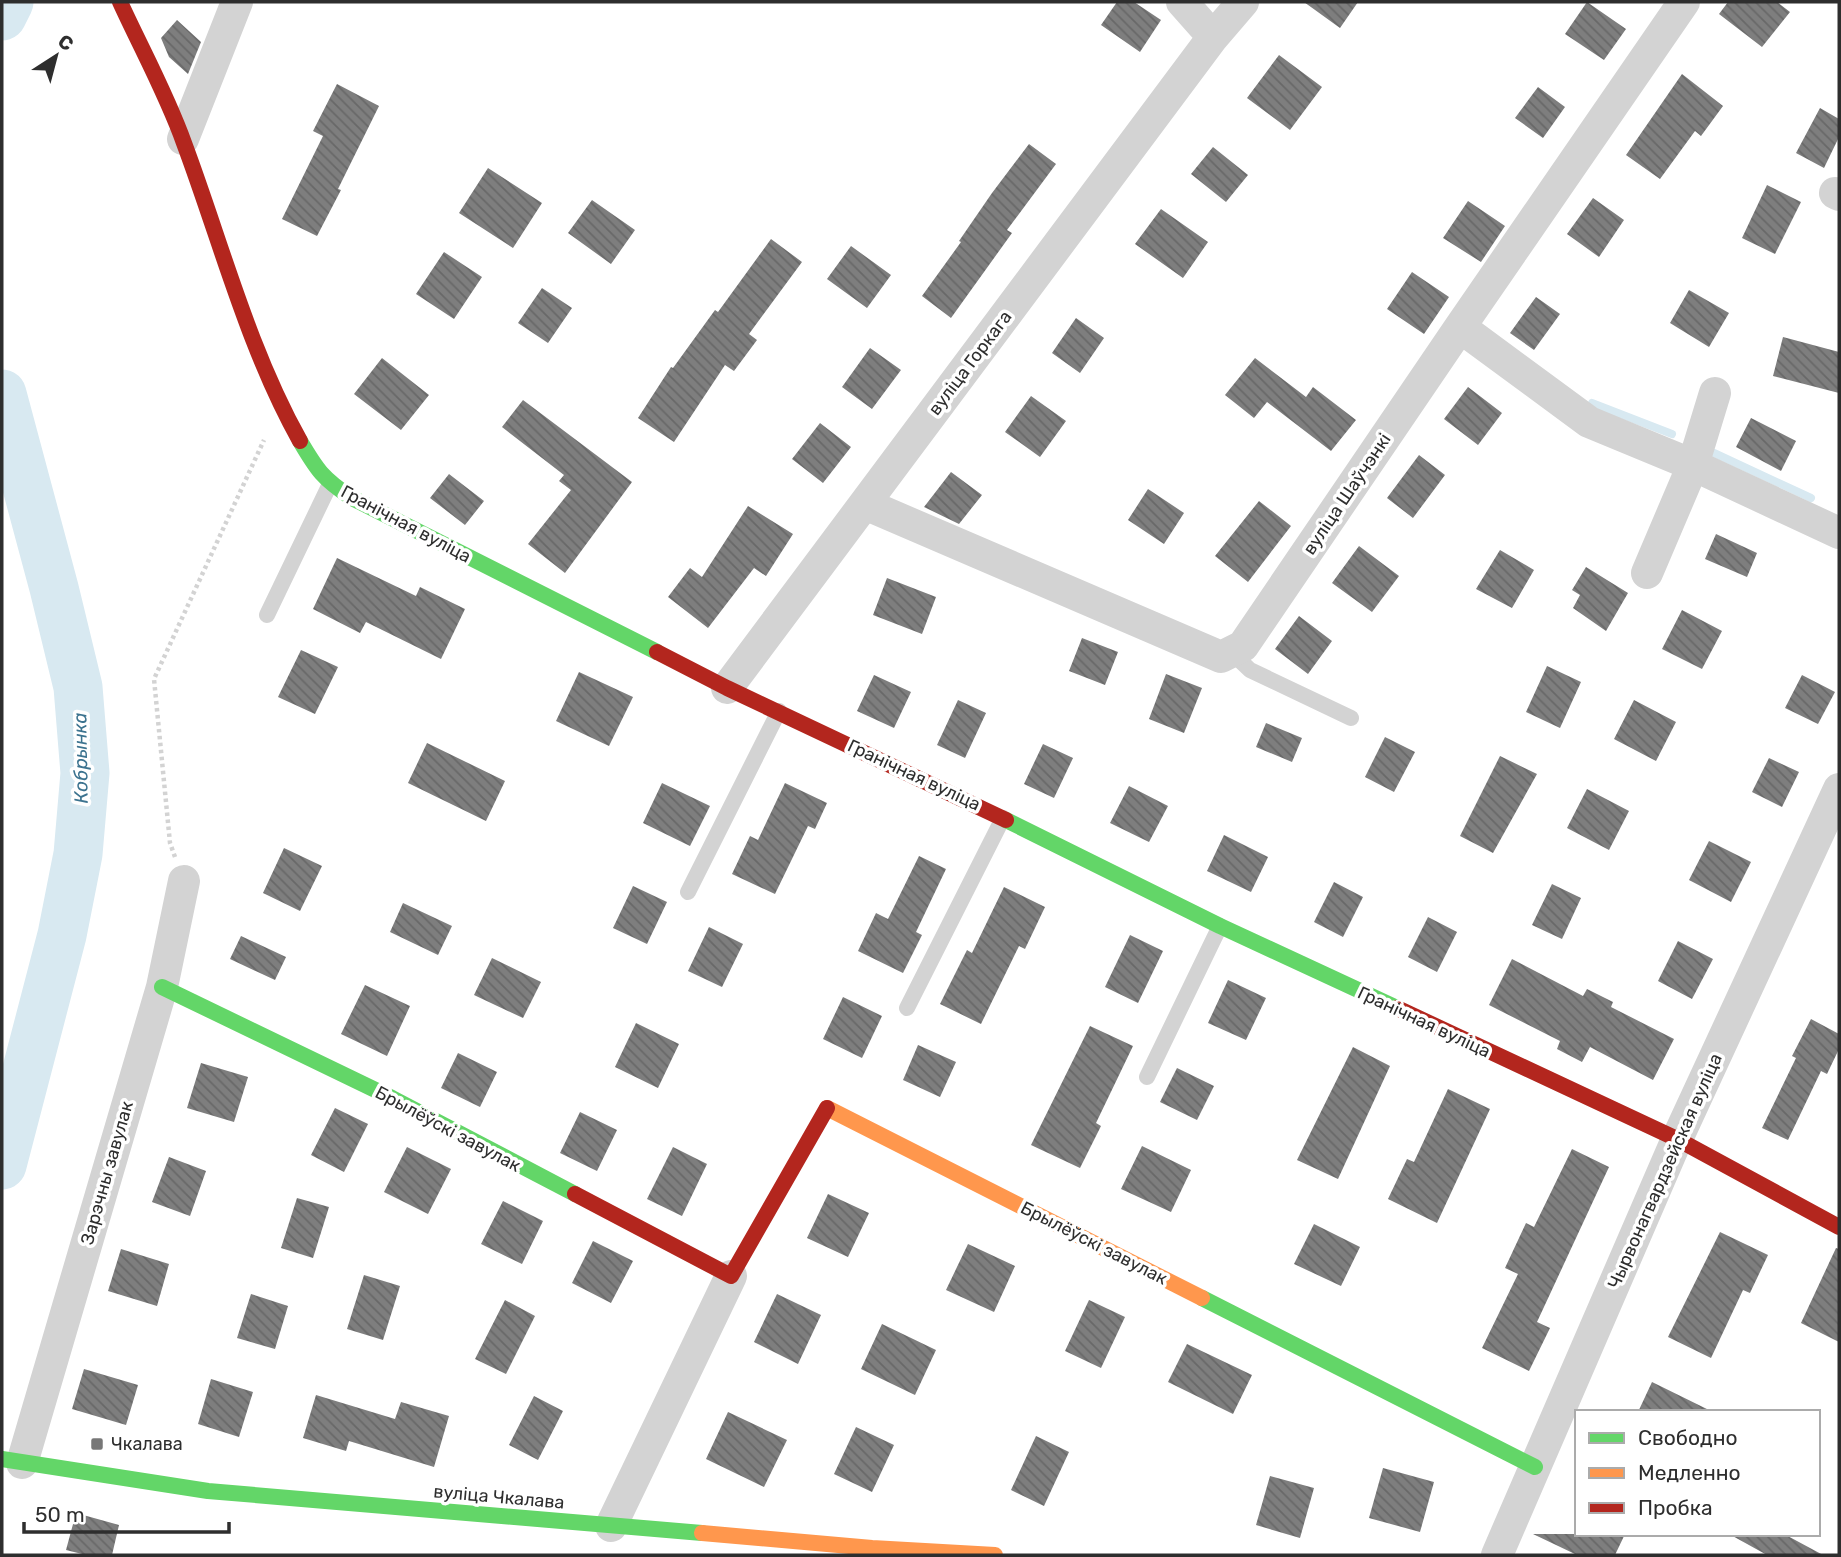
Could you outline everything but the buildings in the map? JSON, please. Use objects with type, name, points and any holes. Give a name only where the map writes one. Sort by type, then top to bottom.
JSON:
[{"type":"main road","name":"Гранічная вуліца","points":[[120,2],[183,139],[255,343],[281,405],[319,473],[330,484],[352,498],[727,688],[1003,818],[1220,926],[1677,1139],[1839,1227]]},
{"type":"main road","name":"Брылёўскі завулак","points":[[162,987],[391,1098],[731,1276],[825,1107],[1535,1467]]},
{"type":"main road","name":"вуліца Чкалава","points":[[12,1461],[208,1491],[611,1525],[871,1551],[995,1555]]},
{"type":"street","points":[[183,139],[237,2]]},
{"type":"street","points":[[1182,2],[1213,37]]},
{"type":"street","name":"вуліца Горкага","points":[[727,688],[1213,37],[1243,2]]},
{"type":"street","name":"вуліца Шаўчэнкі","points":[[1231,652],[1244,646],[1684,2]]},
{"type":"street","points":[[1460,327],[1589,422],[1693,465],[1839,533]]},
{"type":"street","points":[[1647,573],[1693,465],[1715,393]]},
{"type":"street","points":[[865,504],[1221,657],[1231,652]]},
{"type":"street","name":"Чырвонагвардзейская вуліца","points":[[1497,1555],[1677,1139],[1839,789]]},
{"type":"street","name":"Зарэчны завулак","points":[[12,1461],[162,987],[184,881]]},
{"type":"street","name":"Брылёўскі завулак","points":[[611,1525],[731,1276]]},
{"type":"lane","points":[[268,615],[330,484]]},
{"type":"lane","points":[[1231,652],[1250,670],[1351,718]]},
{"type":"lane","points":[[688,892],[779,711]]},
{"type":"lane","points":[[907,1008],[1003,818]]},
{"type":"lane","points":[[1147,1077],[1220,926]]},
{"type":"path","points":[[184,881],[170,843],[154,679],[281,405]]},
{"type":"waterway","name":"Кобрынка","points":[[2,16],[9,2]]},
{"type":"waterway","name":"Кобрынка","points":[[2,394],[78,687],[85,773],[78,854],[62,935],[2,1165]]},
{"type":"waterway","points":[[1592,403],[1672,434]]},
{"type":"waterway","points":[[1714,453],[1811,498]]},
{"type":"traffic: fast","points":[[300,441],[322,473],[352,498],[657,652]]},
{"type":"traffic: fast","points":[[1006,820],[1220,926],[1397,1008]]},
{"type":"traffic: fast","points":[[162,987],[392,1098],[575,1194]]},
{"type":"traffic: fast","points":[[1202,1298],[1535,1467]]},
{"type":"traffic: fast","points":[[2,1459],[208,1491],[702,1533]]},
{"type":"traffic: slow","points":[[827,1108],[1202,1298]]},
{"type":"traffic: slow","points":[[702,1533],[872,1548],[995,1555]]},
{"type":"traffic: jam","points":[[120,2],[177,125],[250,332],[300,441]]},
{"type":"traffic: jam","points":[[657,652],[1006,820]]},
{"type":"traffic: jam","points":[[1397,1008],[1677,1139],[1839,1227]]},
{"type":"traffic: jam","points":[[575,1194],[731,1276],[827,1108]]},
{"type":"place","name":"Чкалава","points":[[97,1444]]}]
